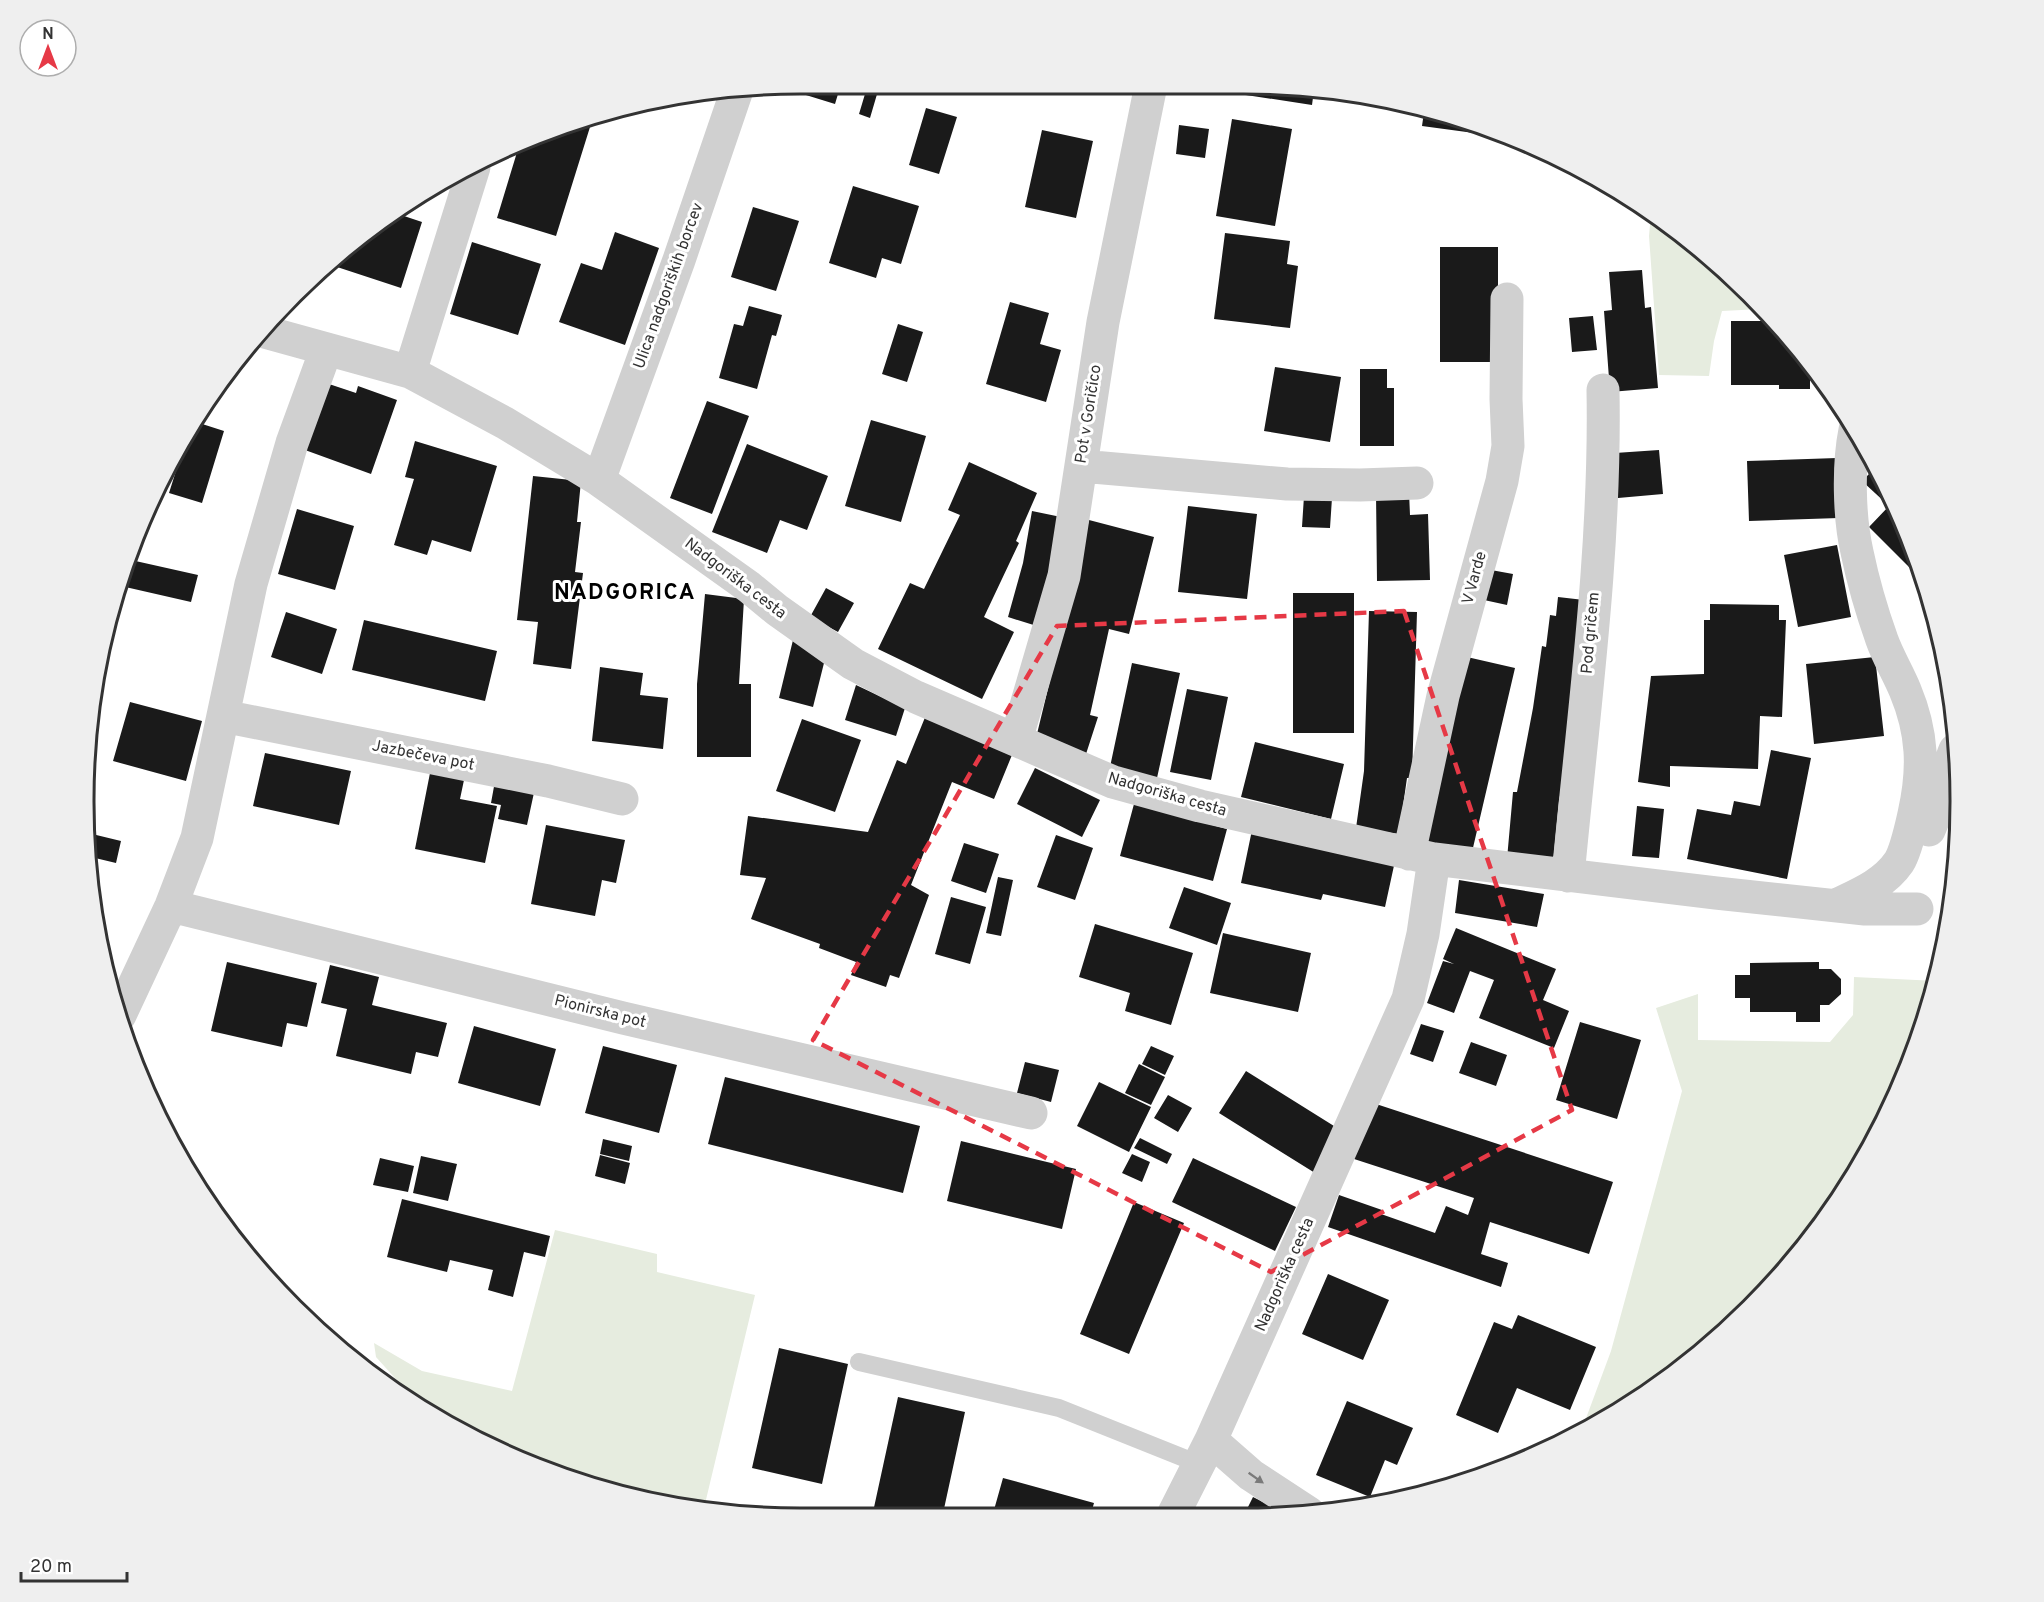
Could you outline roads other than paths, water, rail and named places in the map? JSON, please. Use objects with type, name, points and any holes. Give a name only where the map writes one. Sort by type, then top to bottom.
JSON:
[{"type":"street","name":"Pot v Goričico","points":[[1016,740],[1064,576],[1102,322],[1149,94]]},
{"type":"street","name":"Ulica nadgoriških borcev","points":[[599,480],[679,260],[734,98]]},
{"type":"street","points":[[410,372],[471,177]]},
{"type":"street","name":"V Varde","points":[[1422,856],[1443,696],[1502,481],[1508,446],[1507,299]]},
{"type":"street","name":"Nadgoriška cesta","points":[[271,334],[410,372],[505,423],[599,480],[853,664],[916,696],[1113,782],[1200,806],[1422,856],[1424,934],[1408,999],[1205,1452],[1177,1508]]},
{"type":"street","points":[[125,1004],[171,906],[197,838],[251,584],[292,443],[326,350]]},
{"type":"street","name":"Pod gričem","points":[[1568,876],[1596,587],[1604,452],[1603,390]]},
{"type":"street","points":[[1852,444],[1852,520],[1856,550],[1882,640],[1906,692],[1917,723],[1921,745],[1919,792],[1899,862]]},
{"type":"street","points":[[1081,466],[1287,484],[1417,483]]},
{"type":"street","name":"Jazbečeva pot","points":[[223,716],[548,781],[622,799]]},
{"type":"street","points":[[1836,905],[1874,887],[1916,849],[1934,820],[1948,766]]},
{"type":"street","points":[[1422,856],[1568,876],[1864,909],[1917,909]]},
{"type":"street","name":"Pionirska pot","points":[[171,906],[623,1018],[1031,1113]]},
{"type":"street","points":[[1205,1452],[1251,1475],[1297,1505]]},
{"type":"lane","points":[[859,1362],[1059,1408],[1205,1452]]},
{"type":"district","name":"NADGORICA","points":[[625,593]]}]
